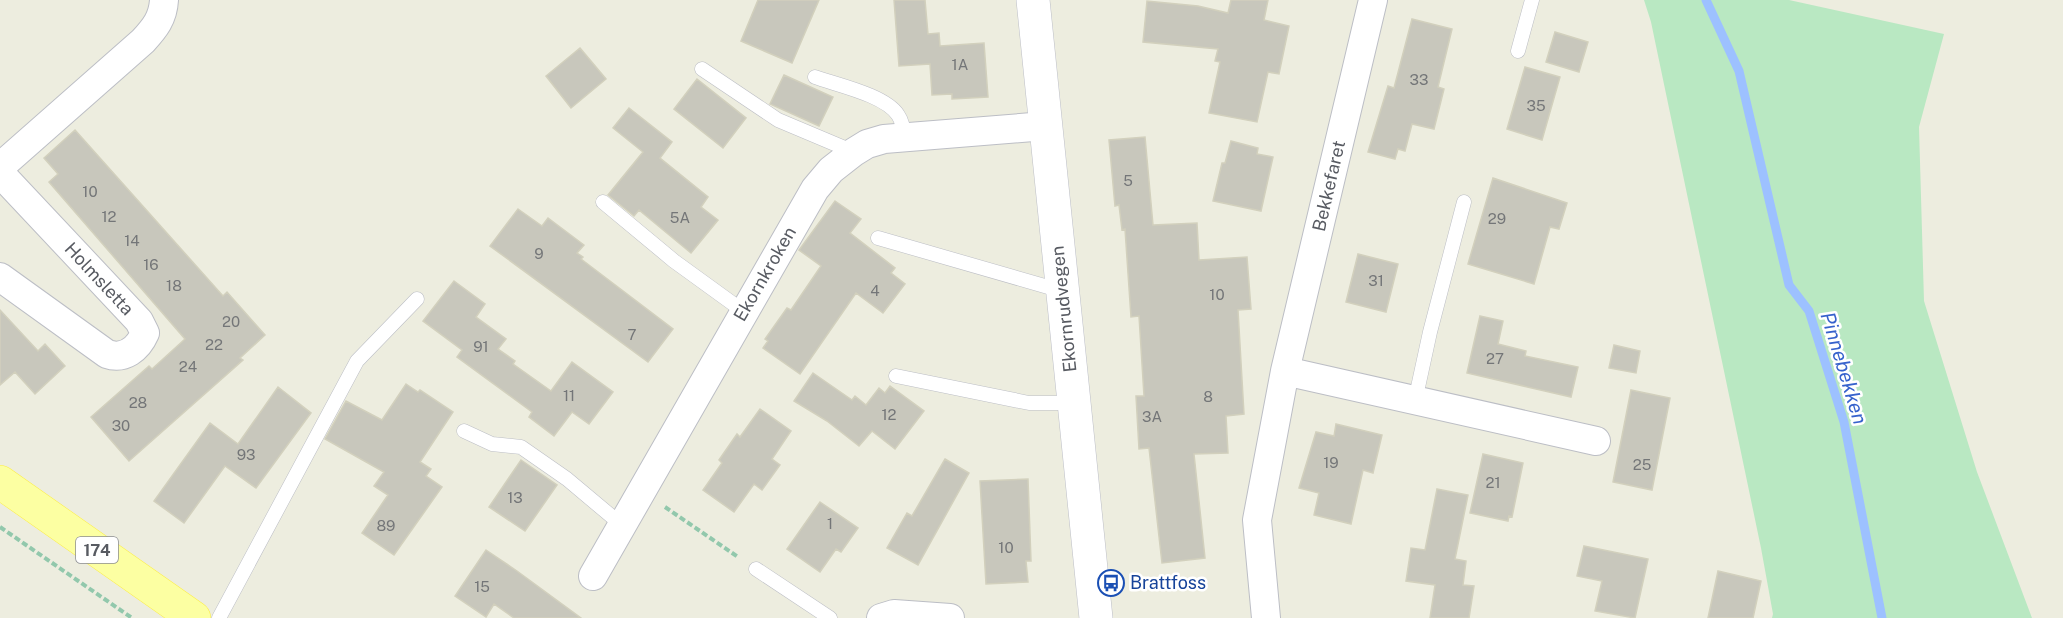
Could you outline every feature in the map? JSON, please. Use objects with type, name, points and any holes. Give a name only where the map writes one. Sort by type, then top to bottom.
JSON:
[{"type":"main road","name":"Ekornrudvegen","points":[[1034,0],[1096,618]]},
{"type":"main road","name":"174","points":[[0,482],[194,618]]},
{"type":"street","points":[[0,167],[143,41],[157,26],[163,13],[164,0]]},
{"type":"street","name":"Bekkefaret","points":[[1266,618],[1257,520],[1285,371],[1373,0]]},
{"type":"street","name":"Ekornkroken","points":[[593,576],[743,311],[815,189],[831,170],[867,144],[903,138],[1045,126]]},
{"type":"street","name":"Holmsletta","points":[[0,173],[139,321],[145,333],[142,341],[129,353],[116,357],[107,354],[0,277]]},
{"type":"street","points":[[1285,371],[1596,441]]},
{"type":"street","points":[[881,618],[894,614],[950,618]]},
{"type":"lane","points":[[1518,51],[1533,0]]},
{"type":"lane","points":[[702,69],[778,120],[854,152]]},
{"type":"lane","points":[[815,77],[887,104],[897,113],[903,123],[903,138]]},
{"type":"lane","points":[[603,202],[674,261],[743,311]]},
{"type":"lane","points":[[1415,400],[1464,202]]},
{"type":"lane","points":[[878,238],[1062,291]]},
{"type":"lane","points":[[219,618],[357,361],[417,298]]},
{"type":"lane","points":[[896,376],[1029,403],[1073,403]]},
{"type":"lane","points":[[464,431],[492,444],[521,447],[567,479],[623,526]]},
{"type":"lane","points":[[756,569],[830,618]]},
{"type":"path","points":[[642,491],[756,569]]},
{"type":"path","points":[[0,526],[132,618]]},
{"type":"green space","points":[[1644,0],[1789,0],[1944,34],[1919,127],[1924,301],[1977,472],[2032,618],[1772,618],[1761,548],[1651,22]]},
{"type":"building","points":[[758,0],[819,0],[792,63],[741,41]]},
{"type":"building","points":[[894,0],[925,0],[928,34],[939,33],[940,46],[984,43],[988,97],[952,99],[952,94],[932,95],[930,64],[899,66]]},
{"type":"building","points":[[1231,0],[1268,0],[1264,20],[1289,26],[1279,74],[1268,72],[1257,122],[1209,113],[1220,62],[1215,61],[1218,49],[1143,42],[1147,1],[1198,6],[1228,13]]},
{"type":"building","points":[[1412,19],[1452,29],[1438,87],[1444,89],[1434,129],[1412,124],[1405,151],[1398,149],[1395,159],[1368,152],[1388,86],[1394,88]]},
{"type":"building","points":[[1555,32],[1588,42],[1579,72],[1546,62]]},
{"type":"building","points":[[580,48],[606,79],[571,108],[546,76]]},
{"type":"building","points":[[1525,67],[1560,77],[1542,140],[1507,129]]},
{"type":"building","points":[[784,75],[833,97],[819,126],[770,104]]},
{"type":"building","points":[[697,79],[746,118],[723,148],[674,109]]},
{"type":"building","points":[[629,108],[672,142],[660,158],[708,197],[701,207],[718,220],[691,253],[639,210],[634,216],[608,195],[643,152],[613,128]]},
{"type":"building","points":[[75,130],[223,296],[227,292],[265,335],[240,358],[243,360],[129,461],[91,417],[149,366],[152,369],[185,339],[49,182],[58,174],[44,158]]},
{"type":"building","points":[[1145,137],[1153,225],[1197,223],[1199,260],[1247,257],[1251,309],[1238,310],[1244,414],[1226,416],[1228,453],[1194,454],[1205,558],[1162,563],[1149,448],[1139,449],[1136,396],[1144,396],[1139,316],[1131,317],[1125,229],[1122,230],[1119,205],[1115,206],[1109,140]]},
{"type":"building","points":[[1231,141],[1258,148],[1257,154],[1273,157],[1261,211],[1213,201],[1222,163],[1225,163]]},
{"type":"building","points":[[1493,178],[1567,203],[1559,229],[1550,227],[1534,284],[1468,264]]},
{"type":"building","points":[[835,201],[861,219],[850,233],[895,268],[891,273],[905,284],[883,313],[856,293],[800,374],[763,348],[768,341],[765,339],[787,308],[791,310],[821,266],[799,250]]},
{"type":"building","points":[[518,209],[542,226],[548,218],[584,245],[577,253],[583,257],[581,259],[673,329],[648,362],[490,246]]},
{"type":"building","points":[[1358,254],[1398,264],[1386,312],[1346,302]]},
{"type":"building","points":[[454,281],[485,304],[476,317],[506,339],[498,349],[515,361],[513,364],[551,391],[572,362],[613,392],[589,424],[572,412],[554,436],[529,417],[532,412],[457,357],[462,350],[423,321]]},
{"type":"building","points":[[0,310],[38,351],[45,344],[65,366],[35,394],[15,372],[0,385]]},
{"type":"building","points":[[1480,316],[1503,321],[1498,344],[1526,351],[1525,356],[1578,367],[1571,397],[1467,373]]},
{"type":"building","points":[[1614,345],[1640,351],[1636,373],[1609,368]]},
{"type":"building","points":[[813,373],[852,400],[855,396],[866,405],[879,388],[885,393],[890,386],[924,411],[895,449],[872,431],[859,446],[827,421],[794,401]]},
{"type":"building","points":[[406,384],[418,392],[420,390],[453,412],[420,462],[431,469],[426,476],[442,487],[394,555],[362,533],[388,495],[374,486],[384,472],[325,439],[346,401],[382,420]]},
{"type":"building","points":[[278,387],[311,413],[256,488],[225,466],[184,523],[154,501],[210,423],[238,444]]},
{"type":"building","points":[[1631,390],[1670,398],[1652,490],[1613,482]]},
{"type":"building","points":[[760,409],[791,431],[772,459],[780,465],[762,490],[754,484],[734,512],[703,490],[722,463],[719,460],[737,434],[740,437]]},
{"type":"building","points":[[1336,424],[1382,435],[1373,473],[1363,470],[1351,524],[1314,515],[1319,493],[1299,488],[1316,432],[1334,436]]},
{"type":"building","points":[[1483,454],[1523,463],[1512,517],[1509,516],[1508,521],[1470,513]]},
{"type":"building","points":[[945,459],[969,473],[918,565],[887,548],[907,513],[912,516]]},
{"type":"building","points":[[521,460],[557,485],[525,531],[489,507]]},
{"type":"building","points":[[1028,479],[1031,561],[1026,561],[1028,582],[986,584],[980,481]]},
{"type":"building","points":[[1437,489],[1468,495],[1455,559],[1466,561],[1463,585],[1474,586],[1469,618],[1430,618],[1435,585],[1406,581],[1411,548],[1425,550]]},
{"type":"building","points":[[820,502],[858,528],[841,552],[836,549],[820,572],[787,549]]},
{"type":"building","points":[[1584,546],[1648,559],[1635,618],[1595,611],[1602,581],[1577,576]]},
{"type":"building","points":[[486,550],[581,618],[514,618],[494,604],[486,617],[455,596]]},
{"type":"building","points":[[1718,571],[1761,581],[1753,618],[1708,618]]},
{"type":"waterway","name":"Pinnebekken","points":[[1706,0],[1739,71],[1789,285],[1809,311],[1844,422],[1882,618]]},
{"type":"place","name":"Brattfoss","points":[[1111,583]]}]
